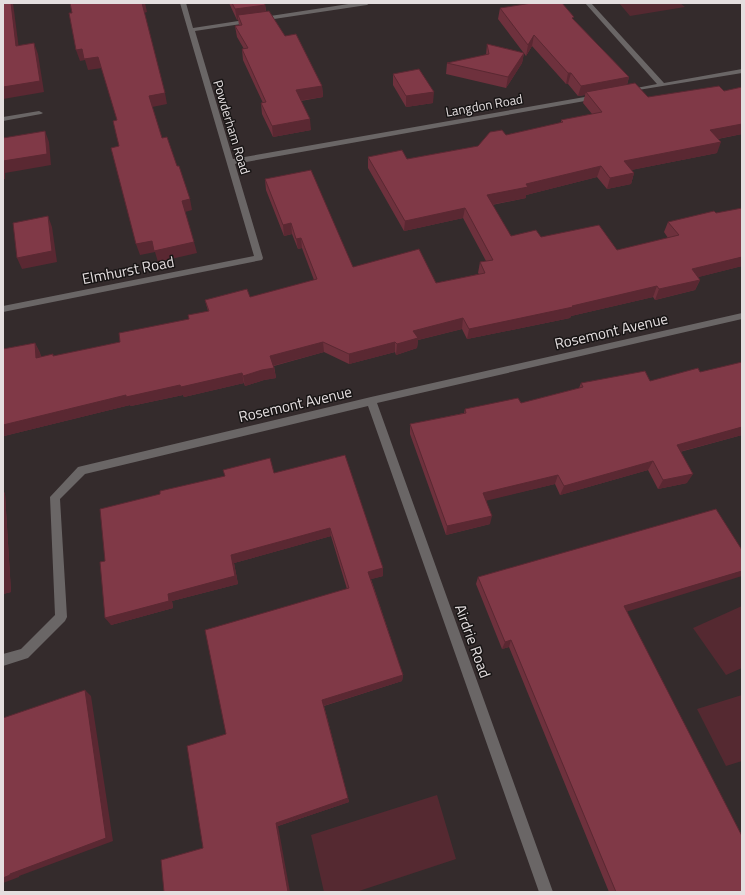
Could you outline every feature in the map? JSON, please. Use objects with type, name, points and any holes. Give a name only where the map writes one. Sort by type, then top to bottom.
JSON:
[{"type":"street","name":"Powderham Road","points":[[183,3],[259,258]]},
{"type":"street","points":[[190,30],[367,3]]},
{"type":"street","points":[[588,3],[662,85]]},
{"type":"street","points":[[623,92],[742,71]]},
{"type":"street","name":"Langdon Road","points":[[231,162],[600,96]]},
{"type":"street","points":[[3,119],[39,113]]},
{"type":"street","name":"Elmhurst Road","points":[[3,309],[259,258]]},
{"type":"street","name":"Rosemont Avenue","points":[[3,660],[24,654],[61,617],[55,498],[82,470],[371,401],[742,316]]},
{"type":"street","name":"Airdrie Road","points":[[371,401],[546,892]]},
{"type":"shaded area","points":[[619,3],[680,3],[685,7],[630,16]]},
{"type":"shaded area","points":[[742,606],[742,668],[726,675],[693,628]]},
{"type":"shaded area","points":[[742,695],[742,761],[726,766],[697,709]]},
{"type":"shaded area","points":[[437,795],[456,859],[356,892],[324,892],[311,835]]},
{"type":"building","points":[[3,3],[11,3],[16,46],[34,43],[40,81],[3,87]]},
{"type":"building","points":[[70,3],[142,3],[165,93],[149,96],[162,138],[167,137],[190,199],[182,201],[194,242],[154,251],[152,241],[136,244],[111,148],[119,146],[113,121],[117,120],[98,57],[84,59],[82,49],[76,50],[69,13],[72,13]]},
{"type":"building","points":[[232,3],[264,3],[265,5],[235,9]]},
{"type":"building","points":[[532,3],[562,3],[574,17],[572,18],[629,77],[581,86],[571,73],[568,73],[534,35],[528,45],[500,8]]},
{"type":"building","points":[[269,11],[285,36],[296,34],[322,86],[296,90],[310,119],[272,126],[261,103],[266,102],[242,49],[248,48],[235,26],[242,25],[238,15]]},
{"type":"building","points":[[487,44],[524,53],[508,77],[447,63],[489,54]]},
{"type":"building","points":[[419,69],[434,92],[406,96],[393,74]]},
{"type":"building","points":[[635,83],[648,97],[719,86],[724,91],[742,87],[742,124],[710,130],[721,142],[624,161],[634,173],[610,178],[601,166],[526,184],[528,187],[487,195],[511,236],[536,230],[541,237],[599,225],[617,250],[679,235],[668,222],[714,211],[716,213],[742,208],[742,257],[692,269],[700,280],[659,289],[657,286],[572,306],[573,307],[469,329],[463,318],[413,331],[418,338],[397,344],[395,342],[349,354],[323,342],[270,356],[274,368],[243,376],[242,373],[181,387],[180,385],[126,397],[126,395],[3,425],[3,349],[35,343],[36,358],[53,354],[53,356],[120,342],[119,333],[189,319],[188,315],[209,311],[205,300],[247,289],[250,297],[317,279],[301,238],[296,239],[291,223],[283,225],[265,179],[311,170],[353,267],[419,249],[436,283],[485,273],[480,262],[493,260],[465,208],[405,221],[368,157],[402,150],[407,159],[478,146],[490,132],[502,130],[506,135],[563,122],[561,120],[602,112],[586,92]]},
{"type":"building","points":[[45,131],[47,154],[3,161],[3,138]]},
{"type":"building","points":[[48,216],[52,251],[17,258],[13,223]]},
{"type":"building","points":[[742,362],[742,427],[677,445],[693,474],[663,480],[653,461],[564,486],[558,475],[483,493],[492,516],[447,526],[410,424],[466,413],[465,409],[518,398],[521,403],[583,387],[581,383],[645,371],[650,381],[698,368],[700,372]]},
{"type":"building","points":[[345,455],[383,568],[368,572],[403,675],[322,700],[348,798],[276,823],[288,892],[164,892],[161,860],[203,848],[187,746],[226,734],[205,630],[349,588],[330,528],[231,555],[235,576],[168,594],[169,601],[105,618],[100,562],[105,561],[100,509],[160,494],[160,491],[225,476],[223,470],[270,458],[274,473]]},
{"type":"building","points":[[716,509],[742,550],[742,571],[624,606],[742,836],[742,892],[616,892],[511,640],[505,642],[478,577]]},
{"type":"building","points":[[85,690],[106,838],[3,878],[3,718]]}]
